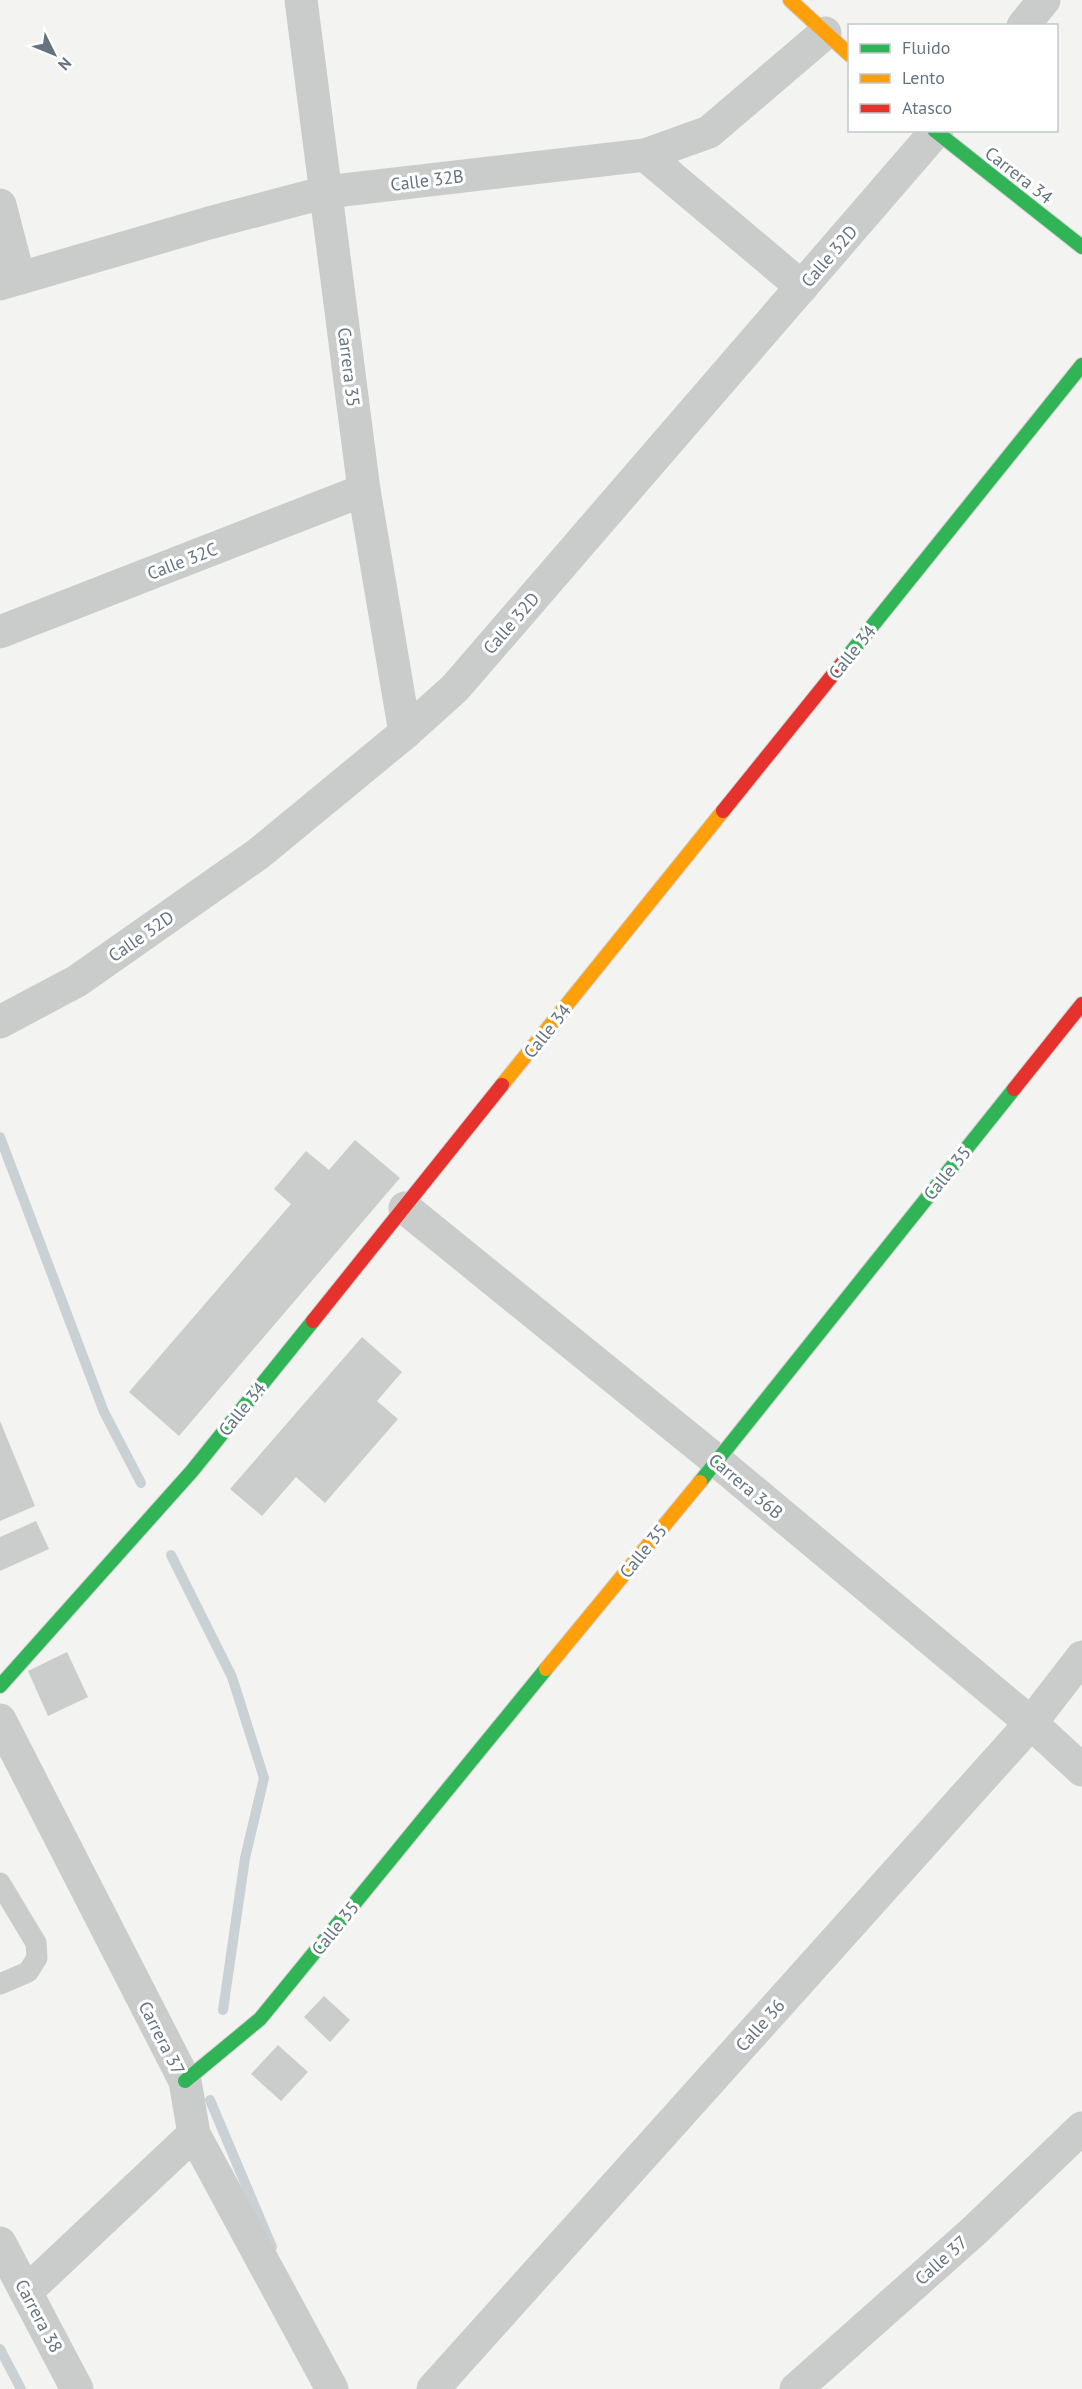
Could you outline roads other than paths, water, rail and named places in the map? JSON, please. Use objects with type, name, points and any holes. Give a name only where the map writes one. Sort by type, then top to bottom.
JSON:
[{"type":"street","name":"Carrera 35","points":[[301,0],[364,490],[405,734]]},
{"type":"street","points":[[790,0],[848,54]]},
{"type":"street","points":[[1025,24],[1044,0]]},
{"type":"street","name":"Calle 32B","points":[[9,281],[326,192],[645,155],[709,132],[825,33]]},
{"type":"street","name":"Calle 32D","points":[[2,1017],[77,981],[258,854],[405,734],[455,688],[934,132]]},
{"type":"street","name":"Carrera 34","points":[[936,132],[1082,247]]},
{"type":"street","points":[[645,155],[802,287]]},
{"type":"street","points":[[0,205],[9,281]]},
{"type":"street","name":"Calle 34","points":[[0,1686],[192,1471],[1082,365]]},
{"type":"street","name":"Calle 32C","points":[[0,632],[364,490]]},
{"type":"street","name":"Calle 35","points":[[185,2081],[260,2019],[717,1461],[1082,1004]]},
{"type":"street","name":"Carrera 36B","points":[[405,1209],[717,1461],[1031,1723],[1082,1770]]},
{"type":"street","name":"Calle 36","points":[[432,2389],[1031,1723],[1082,1657]]},
{"type":"street","name":"Carrera 37","points":[[1,1724],[185,2081],[195,2134],[332,2389]]},
{"type":"street","name":"Calle 37","points":[[796,2389],[974,2231],[1082,2128]]},
{"type":"street","points":[[26,2292],[195,2134]]},
{"type":"street","name":"Carrera 38","points":[[0,2243],[77,2389]]},
{"type":"lane","points":[[0,1883],[36,1943],[37,1958],[28,1972],[0,1984]]},
{"type":"waterway","points":[[0,1137],[104,1412],[141,1483]]},
{"type":"waterway","points":[[171,1555],[232,1677],[264,1778],[245,1858],[223,2010]]},
{"type":"waterway","points":[[210,2100],[272,2247]]},
{"type":"waterway","points":[[0,2349],[21,2389]]}]
